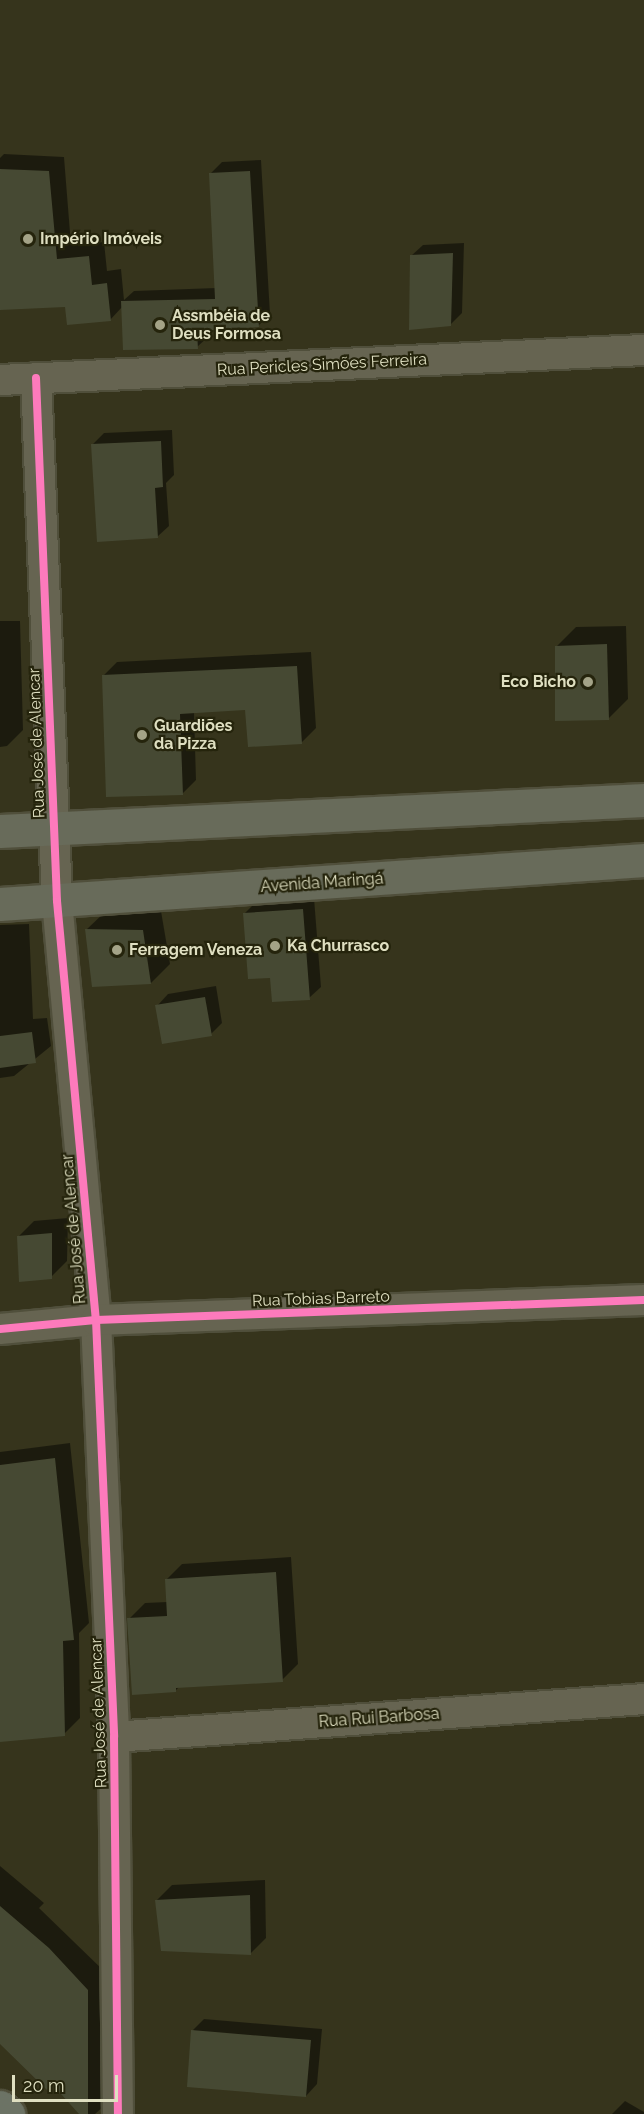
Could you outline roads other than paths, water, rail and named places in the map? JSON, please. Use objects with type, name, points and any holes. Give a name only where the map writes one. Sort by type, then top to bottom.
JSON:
[{"type":"main road","points":[[0,831],[644,800]]},
{"type":"main road","name":"Avenida Maringá","points":[[0,904],[57,902],[644,860]]},
{"type":"main road","points":[[0,2107],[8,2114]]},
{"type":"street","name":"Rua Pericles Simões Ferreira","points":[[0,380],[644,350]]},
{"type":"street","name":"Rua José de Alencar","points":[[36,378],[57,902],[96,1320],[114,1737],[118,2114]]},
{"type":"street","name":"Rua Tobias Barreto","points":[[0,1329],[96,1320],[644,1300]]},
{"type":"street","name":"Rua Rui Barbosa","points":[[114,1737],[644,1699]]},
{"type":"place","name":"Império Imóveis","points":[[28,239]]},
{"type":"place","name":"Assmbéia de Deus Formosa","points":[[160,325]]},
{"type":"place","name":"Eco Bicho","points":[[588,682]]},
{"type":"place","name":"Guardiões da Pizza","points":[[142,735]]},
{"type":"place","name":"Ka Churrasco","points":[[275,946]]},
{"type":"place","name":"Ferragem Veneza","points":[[117,950]]}]
